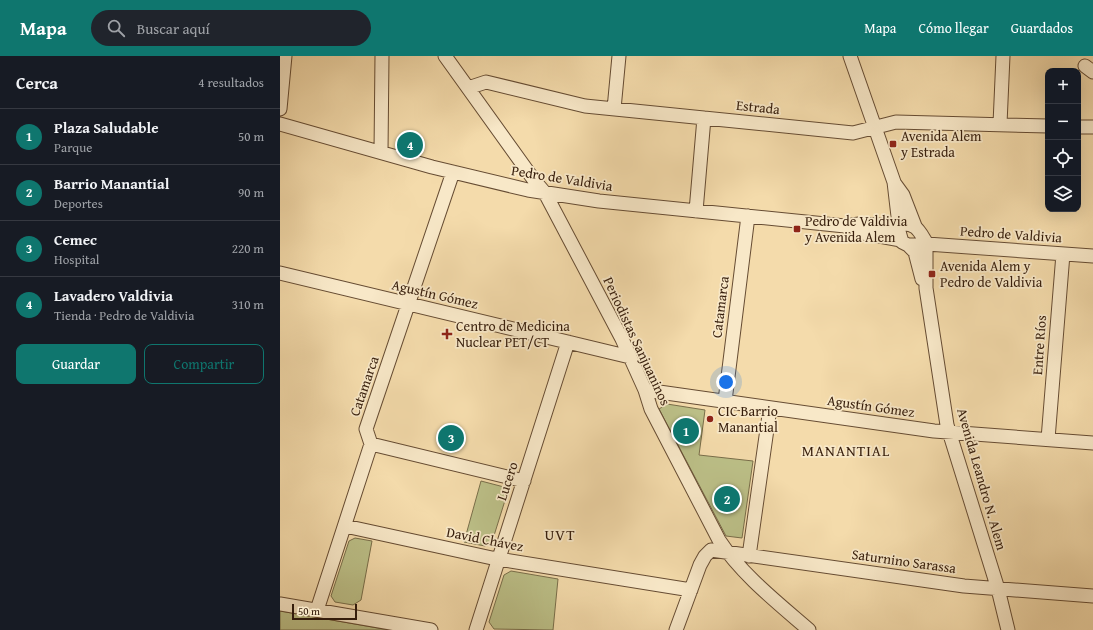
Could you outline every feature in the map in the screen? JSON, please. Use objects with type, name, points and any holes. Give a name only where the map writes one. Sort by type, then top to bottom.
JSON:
[{"type":"street","points":[[280,108],[284,56]]},
{"type":"street","points":[[380,152],[382,56]]},
{"type":"street","name":"Periodistas Sanjuaninos","points":[[444,56],[545,193],[578,253],[630,357],[645,390],[654,415],[713,530],[728,553],[770,596],[809,630]]},
{"type":"street","points":[[614,109],[619,56]]},
{"type":"street","points":[[850,56],[894,182],[899,226]]},
{"type":"street","points":[[1000,124],[1003,56]]},
{"type":"street","name":"Estrada","points":[[468,88],[486,82],[585,106],[853,133],[896,122],[1045,126]]},
{"type":"street","points":[[696,210],[704,118]]},
{"type":"street","points":[[1081,126],[1093,127],[1093,123]]},
{"type":"street","name":"Pedro de Valdivia","points":[[280,124],[453,172],[545,193],[845,226],[859,224],[899,226],[910,224],[915,226]]},
{"type":"street","name":"Catamarca","points":[[317,610],[371,444],[366,429],[453,172]]},
{"type":"street","points":[[894,182],[903,195],[915,226],[926,245]]},
{"type":"street","name":"Catamarca","points":[[725,401],[748,216]]},
{"type":"street","name":"Pedro de Valdivia","points":[[845,226],[858,232],[926,245],[1093,256]]},
{"type":"street","name":"Avenida Leandro N. Alem","points":[[899,226],[904,242],[915,252],[920,275],[926,288]]},
{"type":"street","name":"Avenida Leandro N. Alem","points":[[926,245],[926,288],[950,432],[998,589],[1008,630]]},
{"type":"street","name":"Entre Ríos","points":[[1048,439],[1063,254]]},
{"type":"street","name":"Agustín Gómez","points":[[280,273],[630,357]]},
{"type":"street","name":"Lucero","points":[[476,630],[568,342]]},
{"type":"street","name":"Agustín Gómez","points":[[645,390],[950,432],[1093,443]]},
{"type":"street","points":[[749,556],[770,408]]},
{"type":"street","points":[[371,444],[524,481]]},
{"type":"street","name":"David Chávez","points":[[345,526],[499,559],[691,590]]},
{"type":"street","name":"Saturnino Sarassa","points":[[691,590],[702,560],[711,550],[964,586],[1093,596]]},
{"type":"street","points":[[676,630],[691,590]]},
{"type":"street","points":[[280,604],[431,630]]},
{"type":"green space","points":[[667,404],[705,410],[699,455],[753,461],[742,538],[726,536],[659,409]]},
{"type":"green space","points":[[481,481],[504,487],[507,494],[492,542],[485,546],[464,542]]},
{"type":"green space","points":[[355,538],[372,541],[361,600],[353,605],[335,602],[331,596],[349,541]]},
{"type":"green space","points":[[511,571],[558,579],[553,630],[494,629],[489,622],[504,575]]},
{"type":"green space","points":[[280,611],[389,630],[280,630]]},
{"type":"place","name":"Avenida Alem y Estrada","points":[[893,144]]},
{"type":"place","name":"Lavadero Valdivia","points":[[410,145]]},
{"type":"place","name":"Pedro de Valdivia y Avenida Alem","points":[[797,229]]},
{"type":"place","name":"Avenida Alem y Pedro de Valdivia","points":[[932,274]]},
{"type":"place","name":"Centro de Medicina Nuclear PET/CT","points":[[447,334]]},
{"type":"place","name":"CIC Barrio Manantial","points":[[710,419]]},
{"type":"place","name":"Plaza Saludable","points":[[686,431]]},
{"type":"place","name":"Cemec","points":[[451,438]]},
{"type":"place","name":"Barrio Manantial","points":[[727,499]]},
{"type":"district","name":"MANANTIAL","points":[[846,451]]},
{"type":"district","name":"UVT","points":[[560,535]]}]
